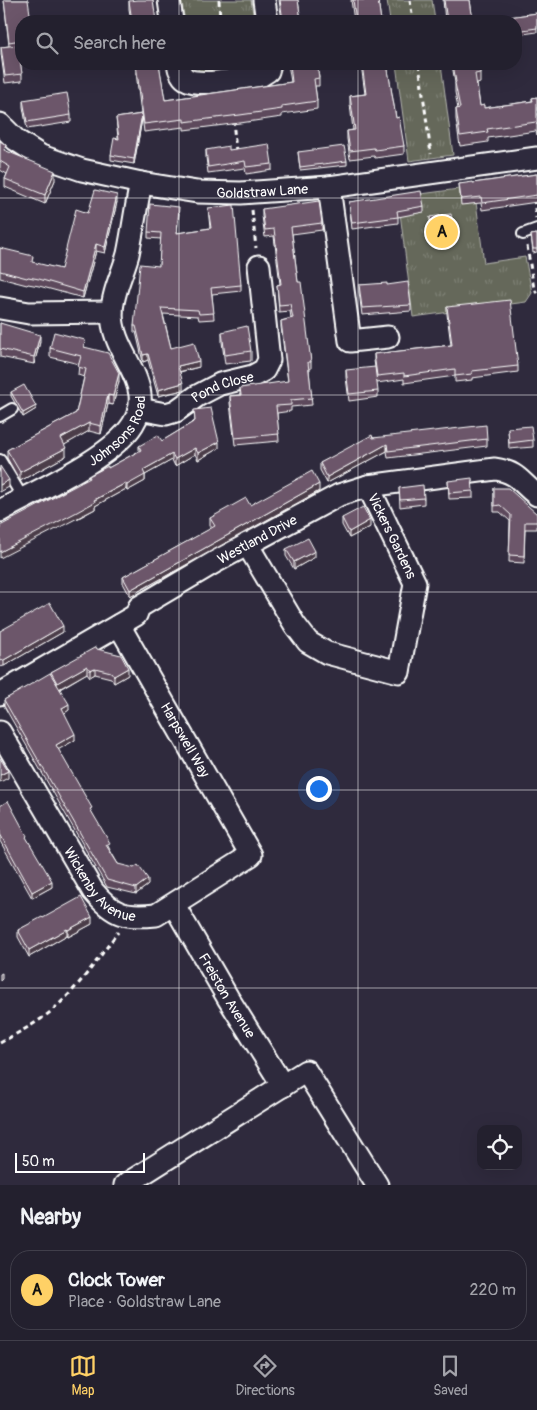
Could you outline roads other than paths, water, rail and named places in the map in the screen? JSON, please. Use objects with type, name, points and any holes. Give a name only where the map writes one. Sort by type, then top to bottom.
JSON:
[{"type":"street","points":[[170,0],[171,15]]},
{"type":"street","points":[[264,0],[266,15]]},
{"type":"street","points":[[179,70],[186,80],[198,84],[260,76],[268,70]]},
{"type":"street","name":"Goldstraw Lane","points":[[0,124],[16,140],[41,156],[82,170],[197,192],[250,192],[329,187],[537,158]]},
{"type":"street","name":"Johnsons Road","points":[[0,511],[81,467],[104,452],[126,434],[133,425],[139,409],[140,395],[116,339],[112,312],[127,255],[141,182]]},
{"type":"street","points":[[329,187],[350,341],[388,337]]},
{"type":"street","name":"Pond Close","points":[[139,409],[166,414],[176,411],[197,396],[220,384],[253,376],[264,370],[269,360],[259,266]]},
{"type":"street","points":[[0,308],[29,313],[112,312]]},
{"type":"street","name":"Westland Drive","points":[[0,694],[136,615],[139,607],[247,544],[331,499],[368,486],[495,469],[510,471],[537,495]]},
{"type":"street","name":"Vickers Gardens","points":[[247,544],[295,626],[308,642],[327,653],[399,672],[415,583],[368,486]]},
{"type":"street","name":"Harpswell Way","points":[[119,625],[251,855]]},
{"type":"street","name":"Wickenby Avenue","points":[[1,735],[94,891],[105,905],[115,913],[138,917],[156,915],[251,855]]},
{"type":"street","name":"Freiston Avenue","points":[[174,905],[228,998],[283,1086]]},
{"type":"street","points":[[125,1185],[306,1072],[376,1185]]},
{"type":"lane","points":[[525,238],[537,229]]},
{"type":"lane","points":[[0,416],[12,409]]},
{"type":"lane","points":[[0,460],[23,498]]},
{"type":"place","name":"Clock Tower","points":[[442,232]]}]
